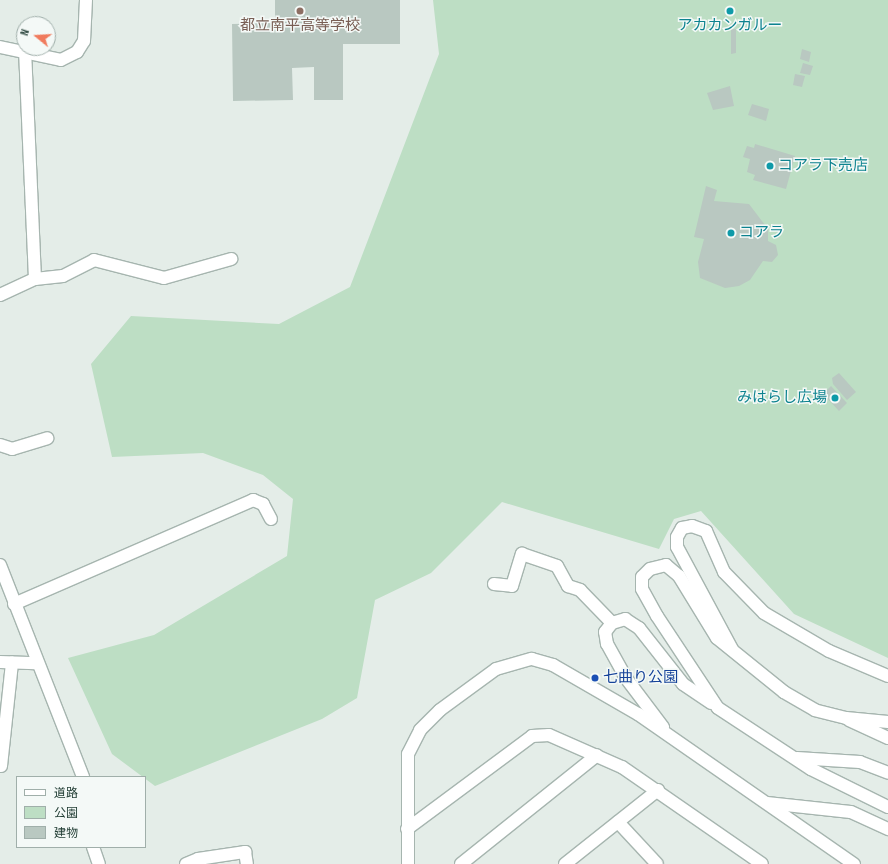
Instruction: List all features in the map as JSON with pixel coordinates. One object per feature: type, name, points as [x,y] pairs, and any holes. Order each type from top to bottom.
[{"type":"street","points":[[43,56],[61,60],[77,52],[84,42],[86,0]]},
{"type":"street","points":[[0,48],[16,51]]},
{"type":"street","points":[[25,56],[35,279]]},
{"type":"street","points":[[0,295],[35,279],[63,276],[94,260],[164,278],[232,260]]},
{"type":"street","points":[[0,445],[12,449],[47,438]]},
{"type":"street","points":[[14,604],[253,500],[263,504],[272,519]]},
{"type":"street","points":[[734,654],[677,547],[677,537],[682,528],[706,531],[724,572],[764,613],[829,651],[888,676]]},
{"type":"street","points":[[494,584],[512,586],[522,554],[556,566],[568,586],[580,590],[612,623]]},
{"type":"street","points":[[0,565],[36,663],[83,776]]},
{"type":"street","points":[[718,708],[657,616],[642,589],[642,577],[650,569],[666,565],[679,576],[717,638],[734,654],[784,692],[815,710],[846,718],[888,722]]},
{"type":"street","points":[[670,736],[626,678],[607,644],[605,632],[612,623],[625,619],[639,628],[683,684],[718,708],[851,791],[888,807]]},
{"type":"street","points":[[408,864],[408,754],[420,730],[446,705],[496,669],[514,662],[532,659],[553,665],[670,736],[854,864]]},
{"type":"street","points":[[1,766],[6,662],[36,663]]},
{"type":"street","points":[[846,718],[888,738]]},
{"type":"street","points":[[407,829],[532,736],[549,735],[597,755],[658,790],[762,864]]},
{"type":"street","points":[[461,864],[597,755]]},
{"type":"street","points":[[796,758],[860,762],[888,773]]},
{"type":"street","points":[[565,864],[658,790]]},
{"type":"street","points":[[766,803],[850,812],[888,829]]},
{"type":"street","points":[[618,822],[657,864]]},
{"type":"street","points":[[93,848],[98,864]]},
{"type":"street","points":[[186,864],[198,858],[245,852],[247,864]]},
{"type":"green space","points":[[433,0],[888,0],[888,658],[794,614],[701,511],[674,519],[659,549],[502,502],[431,573],[375,600],[357,698],[322,719],[155,786],[146,779],[146,776],[142,776],[112,754],[68,658],[154,635],[287,556],[293,499],[263,475],[203,453],[112,457],[91,364],[131,316],[279,324],[350,287],[439,54]]},
{"type":"building","points":[[275,0],[400,0],[400,44],[343,44],[343,100],[314,100],[314,67],[292,68],[293,100],[233,101],[232,24],[275,23]]},
{"type":"building","points":[[731,29],[736,29],[736,53],[731,54]]},
{"type":"building","points":[[802,49],[811,52],[809,62],[800,59]]},
{"type":"building","points":[[803,63],[813,66],[810,75],[800,73]]},
{"type":"building","points":[[795,74],[805,76],[802,87],[793,85]]},
{"type":"building","points":[[730,86],[734,106],[713,110],[707,93]]},
{"type":"building","points":[[752,104],[769,109],[766,121],[748,115]]},
{"type":"building","name":"コアラ下売店","points":[[755,144],[795,156],[786,189],[753,180],[755,175],[747,172],[750,159],[743,157],[747,146],[754,148]]},
{"type":"building","name":"コアラ","points":[[706,186],[717,190],[714,201],[749,204],[768,229],[768,241],[776,245],[778,255],[772,262],[763,261],[750,280],[739,286],[725,288],[700,278],[698,262],[704,239],[694,237]]},
{"type":"building","points":[[839,373],[856,392],[847,400],[833,384],[832,378]]},
{"type":"building","name":"みはらし広場","points":[[831,386],[847,403],[839,411],[823,394]]},
{"type":"place","name":"都立南平高等学校","points":[[300,11]]},
{"type":"place","name":"アカカンガルー","points":[[730,11]]},
{"type":"place","name":"コアラ下売店","points":[[770,166]]},
{"type":"place","name":"コアラ","points":[[731,233]]},
{"type":"place","name":"みはらし広場","points":[[835,398]]},
{"type":"place","name":"七曲り公園","points":[[595,678]]}]
